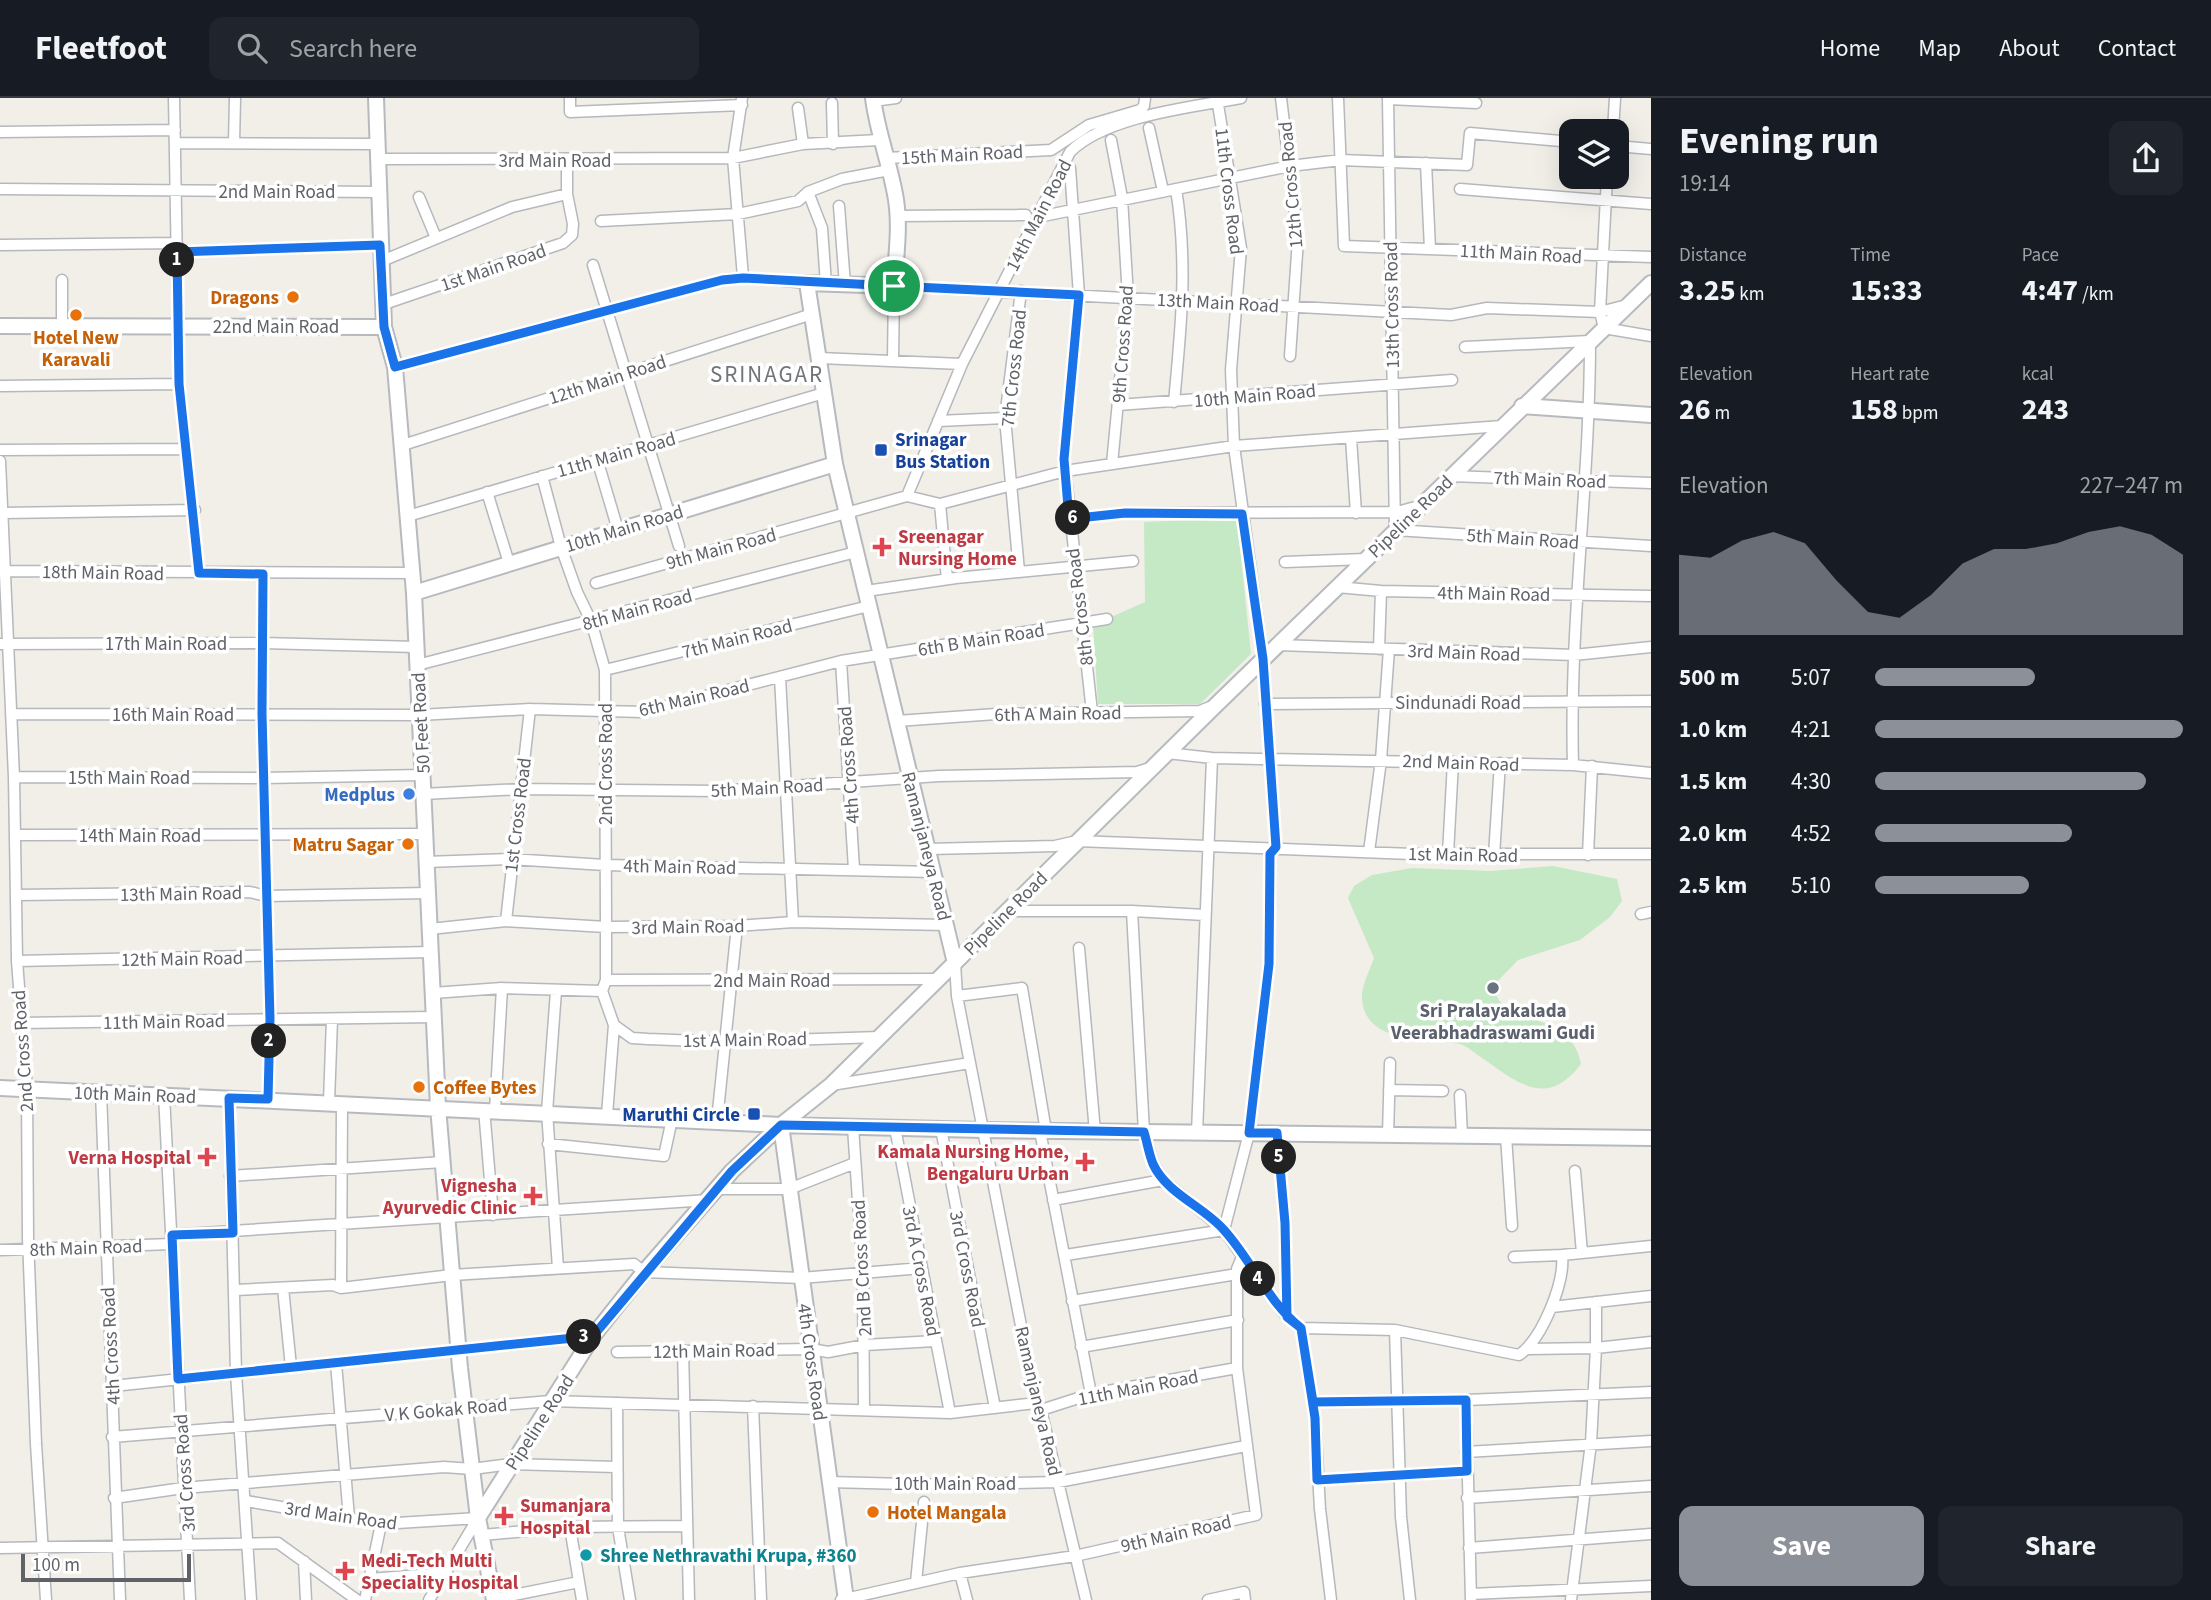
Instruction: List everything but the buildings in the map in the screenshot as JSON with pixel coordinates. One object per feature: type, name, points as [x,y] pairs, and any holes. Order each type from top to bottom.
[{"type":"street","points":[[174,98],[179,384],[184,449],[195,510],[199,573]]},
{"type":"street","points":[[234,143],[235,98]]},
{"type":"street","name":"50 Feet Road","points":[[376,98],[384,327],[395,367],[414,593],[438,1107],[458,1350],[478,1518],[494,1600]]},
{"type":"street","points":[[570,98],[570,112],[742,101],[733,158],[743,278]]},
{"type":"street","points":[[892,361],[898,216],[888,164],[879,140],[873,100],[896,98]]},
{"type":"street","name":"15th Main Road","points":[[888,164],[1051,150],[1089,125],[1140,110],[1144,106],[1145,98]]},
{"type":"street","name":"14th Main Road","points":[[907,496],[962,365],[1063,163],[1080,142],[1145,118],[1218,100],[1241,98]]},
{"type":"street","name":"12th Cross Road","points":[[1282,98],[1298,239],[1290,356]]},
{"type":"street","points":[[1338,98],[1341,160]]},
{"type":"street","points":[[1614,119],[1615,98]]},
{"type":"street","points":[[1388,99],[1476,103]]},
{"type":"street","name":"13th Cross Road","points":[[1388,99],[1390,311],[1397,512],[1395,530]]},
{"type":"street","name":"11th Cross Road","points":[[1218,100],[1241,248],[1230,370],[1234,446],[1263,659],[1276,847],[1270,854],[1269,964],[1249,1133],[1224,1230]]},
{"type":"street","points":[[832,103],[833,144]]},
{"type":"street","points":[[798,108],[803,144]]},
{"type":"street","points":[[1149,128],[1163,191]]},
{"type":"street","points":[[0,132],[175,130]]},
{"type":"street","points":[[1043,216],[1075,212],[1122,198],[1290,166],[1341,160],[1466,165],[1470,133],[1559,141]]},
{"type":"street","name":"3rd Main Road","points":[[175,143],[234,143],[567,161],[733,158],[803,144],[879,140]]},
{"type":"street","name":"9th Cross Road","points":[[1111,140],[1122,198],[1128,297],[1112,464]]},
{"type":"street","points":[[1629,147],[1651,149]]},
{"type":"street","name":"11th Main Road","points":[[1341,160],[1344,246],[1651,257]]},
{"type":"street","points":[[382,261],[512,207],[567,194],[567,161]]},
{"type":"street","points":[[1426,163],[1430,249]]},
{"type":"street","points":[[601,221],[738,214],[798,201],[808,192],[888,164]]},
{"type":"street","name":"8th Cross Road","points":[[1070,168],[1079,295],[1065,471],[1091,712]]},
{"type":"street","name":"2nd Main Road","points":[[0,189],[379,192]]},
{"type":"street","points":[[1174,402],[1183,300],[1184,237],[1176,189]]},
{"type":"street","points":[[1461,189],[1651,204]]},
{"type":"street","points":[[1606,189],[1600,312],[1604,328],[1651,336]]},
{"type":"street","points":[[808,192],[822,228],[826,284]]},
{"type":"street","name":"1st Main Road","points":[[384,304],[563,243],[572,235],[567,194]]},
{"type":"street","points":[[419,197],[436,238]]},
{"type":"street","points":[[839,206],[845,285]]},
{"type":"street","name":"14th Main Road","points":[[898,216],[1026,215]]},
{"type":"street","points":[[0,244],[177,247],[380,245]]},
{"type":"street","points":[[593,265],[609,309],[624,373],[678,546]]},
{"type":"street","name":"13th Main Road","points":[[395,367],[702,284],[743,278],[1463,314],[1487,308],[1600,312],[1628,305]]},
{"type":"street","points":[[62,280],[62,326]]},
{"type":"street","points":[[807,283],[824,393]]},
{"type":"street","name":"Pipeline Road","points":[[429,1600],[511,1464],[593,1336],[644,1272],[714,1194],[781,1125],[831,1085],[1216,704],[1651,283]]},
{"type":"street","name":"7th Cross Road","points":[[1019,571],[1006,418],[1021,291]]},
{"type":"street","name":"12th Main Road","points":[[403,445],[812,314]]},
{"type":"street","name":"22nd Main Road","points":[[0,326],[384,327]]},
{"type":"street","points":[[1465,348],[1590,341],[1586,480],[1575,594],[1571,702],[1573,765]]},
{"type":"street","points":[[819,358],[962,365]]},
{"type":"street","name":"10th Main Road","points":[[1118,405],[1392,382],[1452,380]]},
{"type":"street","points":[[0,386],[179,384]]},
{"type":"street","name":"11th Main Road","points":[[408,516],[824,393]]},
{"type":"street","name":"Ramanjaneya Road","points":[[824,393],[835,464],[955,963],[957,996],[1038,1406],[1086,1600]]},
{"type":"street","points":[[1522,406],[1651,415]]},
{"type":"street","points":[[938,421],[1006,418]]},
{"type":"street","points":[[907,496],[940,504],[1065,471],[1234,446],[1502,426]]},
{"type":"street","points":[[1351,438],[1356,513]]},
{"type":"street","points":[[0,450],[184,449]]},
{"type":"street","points":[[597,459],[618,530]]},
{"type":"street","name":"2nd Cross Road","points":[[0,461],[7,721],[14,777],[16,835],[17,961],[27,1089],[36,1444],[46,1600]]},
{"type":"street","name":"10th Main Road","points":[[414,593],[835,464]]},
{"type":"street","points":[[542,475],[576,592],[591,621]]},
{"type":"street","name":"7th Main Road","points":[[1450,476],[1651,483]]},
{"type":"street","points":[[487,492],[509,563]]},
{"type":"street","name":"9th Main Road","points":[[596,583],[907,496]]},
{"type":"street","points":[[940,504],[947,579]]},
{"type":"street","points":[[1069,519],[1125,513],[1397,512],[1420,506]]},
{"type":"street","points":[[3,513],[195,510]]},
{"type":"street","name":"5th Main Road","points":[[1395,530],[1651,546]]},
{"type":"street","name":"8th Main Road","points":[[417,665],[856,552]]},
{"type":"street","points":[[1285,562],[1365,559]]},
{"type":"street","points":[[866,591],[947,579],[1133,561]]},
{"type":"street","name":"18th Main Road","points":[[5,571],[412,573]]},
{"type":"street","points":[[263,574],[262,714],[270,1019],[268,1099]]},
{"type":"street","name":"4th Main Road","points":[[1337,587],[1381,591],[1651,596]]},
{"type":"street","points":[[1369,852],[1381,760],[1385,703],[1381,591]]},
{"type":"street","name":"7th Main Road","points":[[605,670],[869,606]]},
{"type":"street","name":"6th B Main Road","points":[[881,654],[1107,619]]},
{"type":"street","name":"2nd Cross Road","points":[[591,621],[605,670],[606,980],[602,991]]},
{"type":"street","name":"17th Main Road","points":[[4,644],[263,643],[416,648]]},
{"type":"street","name":"3rd Main Road","points":[[1278,645],[1574,655],[1651,647]]},
{"type":"street","name":"6th Main Road","points":[[419,715],[530,709],[643,712],[841,661],[881,654]]},
{"type":"street","name":"4th Cross Road","points":[[841,661],[854,869]]},
{"type":"street","points":[[780,677],[793,922]]},
{"type":"street","name":"Sindunadi Road","points":[[1265,704],[1651,701]]},
{"type":"street","name":"6th A Main Road","points":[[897,721],[996,714],[1200,711],[1216,704]]},
{"type":"street","name":"1st Cross Road","points":[[506,921],[510,859],[530,709]]},
{"type":"street","name":"16th Main Road","points":[[7,721],[262,714],[419,715]]},
{"type":"street","points":[[1167,753],[1212,758],[1270,758]]},
{"type":"street","points":[[1197,1133],[1206,848],[1212,758]]},
{"type":"street","name":"2nd Main Road","points":[[1270,758],[1573,765],[1651,774]]},
{"type":"street","points":[[1448,854],[1453,762]]},
{"type":"street","points":[[1494,855],[1500,763]]},
{"type":"street","points":[[1588,855],[1592,766]]},
{"type":"street","name":"5th Main Road","points":[[423,794],[521,789],[605,791],[786,787],[911,779],[1137,772],[1152,768]]},
{"type":"street","name":"15th Main Road","points":[[14,777],[264,778],[422,775]]},
{"type":"street","name":"14th Main Road","points":[[16,835],[425,834]]},
{"type":"street","points":[[928,849],[1055,846],[1077,842],[1206,848],[1276,847]]},
{"type":"street","name":"1st Main Road","points":[[1276,847],[1494,855],[1651,853]]},
{"type":"street","name":"4th Main Road","points":[[426,862],[510,859],[605,865],[934,872]]},
{"type":"street","name":"13th Main Road","points":[[17,895],[250,892],[266,896],[428,893]]},
{"type":"street","points":[[1007,911],[1132,911],[1205,915]]},
{"type":"street","points":[[1132,911],[1144,1132],[1153,1163],[1163,1180],[1224,1230],[1287,1317],[1301,1328],[1395,1330],[1520,1355],[1528,1349],[1552,1307],[1563,1263],[1562,1255]]},
{"type":"street","name":"3rd Main Road","points":[[430,929],[506,921],[606,927],[737,926],[793,922],[946,925]]},
{"type":"street","points":[[717,1121],[734,980],[737,926]]},
{"type":"street","points":[[1079,948],[1095,1132]]},
{"type":"street","name":"12th Main Road","points":[[17,961],[431,952]]},
{"type":"street","name":"2nd Main Road","points":[[606,980],[938,979]]},
{"type":"street","points":[[493,1215],[490,1109],[502,988]]},
{"type":"street","points":[[433,993],[502,988],[602,991],[614,1025],[607,1115]]},
{"type":"street","points":[[957,996],[1022,988],[1053,1200],[1066,1255],[1072,1301],[1091,1394]]},
{"type":"street","points":[[556,990],[547,1112],[558,1268]]},
{"type":"street","name":"11th Main Road","points":[[20,1023],[434,1017]]},
{"type":"street","points":[[332,1018],[341,1169],[341,1288]]},
{"type":"street","name":"1st A Main Road","points":[[614,1025],[632,1038],[725,1042],[880,1037]]},
{"type":"street","points":[[831,1085],[970,1063]]},
{"type":"street","points":[[1388,1135],[1390,1063]]},
{"type":"street","name":"10th Main Road","points":[[0,1088],[490,1109],[781,1125]]},
{"type":"street","points":[[1389,1090],[1443,1091]]},
{"type":"street","name":"4th Cross Road","points":[[101,1092],[104,1245],[113,1386],[112,1437],[120,1600]]},
{"type":"street","points":[[1460,1094],[1462,1136]]},
{"type":"street","name":"3rd Cross Road","points":[[164,1095],[190,1600]]},
{"type":"street","points":[[229,1098],[236,1290],[236,1373],[251,1600]]},
{"type":"street","points":[[548,1144],[664,1156],[672,1119]]},
{"type":"street","points":[[781,1125],[1095,1132],[1651,1138]]},
{"type":"street","name":"4th Cross Road","points":[[781,1125],[846,1600]]},
{"type":"street","name":"2nd B Cross Road","points":[[853,1127],[863,1274],[864,1409]]},
{"type":"street","name":"3rd A Cross Road","points":[[895,1128],[950,1413]]},
{"type":"street","name":"3rd Cross Road","points":[[941,1129],[995,1408]]},
{"type":"street","points":[[1277,1133],[1285,1223],[1287,1317]]},
{"type":"street","points":[[1506,1136],[1512,1226]]},
{"type":"street","points":[[230,1176],[443,1162]]},
{"type":"street","points":[[789,1189],[855,1163]]},
{"type":"street","points":[[1575,1171],[1582,1253]]},
{"type":"street","points":[[1053,1200],[1163,1180]]},
{"type":"street","name":"8th Main Road","points":[[0,1250],[104,1245],[233,1233],[553,1211],[789,1189]]},
{"type":"street","points":[[1066,1255],[1224,1230]]},
{"type":"street","points":[[1514,1257],[1651,1247]]},
{"type":"street","name":"9th Main Road","points":[[840,1600],[960,1573],[1076,1556],[1256,1515],[1237,1368],[1237,1274],[1242,1257]]},
{"type":"street","points":[[236,1290],[333,1285],[341,1288],[452,1275],[634,1264],[644,1272],[801,1278],[922,1268]]},
{"type":"street","points":[[1072,1301],[1237,1274]]},
{"type":"street","points":[[283,1288],[291,1367]]},
{"type":"street","points":[[1552,1307],[1651,1296]]},
{"type":"street","points":[[1571,1600],[1591,1443],[1596,1302]]},
{"type":"street","points":[[1081,1347],[1238,1320]]},
{"type":"street","points":[[1301,1328],[1313,1402],[1317,1480],[1331,1600]]},
{"type":"street","points":[[1395,1330],[1401,1517],[1410,1600]]},
{"type":"street","points":[[113,1386],[593,1336]]},
{"type":"street","name":"12th Main Road","points":[[617,1352],[811,1349],[828,1352],[865,1345],[935,1341]]},
{"type":"street","points":[[1528,1349],[1596,1348],[1651,1342]]},
{"type":"street","points":[[683,1350],[685,1526],[689,1600]]},
{"type":"street","points":[[337,1363],[349,1518]]},
{"type":"street","name":"11th Main Road","points":[[864,1409],[950,1413],[1038,1406],[1237,1368]]},
{"type":"street","points":[[1313,1402],[1466,1400],[1651,1392]]},
{"type":"street","points":[[1466,1400],[1471,1597],[1540,1595],[1572,1588],[1651,1586]]},
{"type":"street","name":"V K Gokak Road","points":[[112,1437],[551,1401],[864,1409]]},
{"type":"street","points":[[617,1403],[615,1467],[618,1527],[630,1600]]},
{"type":"street","points":[[753,1406],[761,1600]]},
{"type":"street","points":[[1466,1452],[1651,1441]]},
{"type":"street","name":"10th Main Road","points":[[829,1482],[944,1485],[1058,1482],[1246,1446]]},
{"type":"street","points":[[114,1498],[183,1488],[444,1467],[472,1469],[511,1464],[615,1467]]},
{"type":"street","points":[[1317,1480],[1467,1471]]},
{"type":"street","points":[[1467,1498],[1651,1486]]},
{"type":"street","name":"3rd Main Road","points":[[246,1502],[381,1524],[478,1518]]},
{"type":"street","points":[[916,1582],[924,1502]]},
{"type":"street","points":[[365,1600],[381,1524]]},
{"type":"street","points":[[481,1535],[570,1527],[685,1526]]},
{"type":"street","points":[[570,1527],[582,1600]]},
{"type":"street","points":[[1469,1548],[1651,1534]]},
{"type":"street","points":[[0,1548],[278,1543],[358,1600]]},
{"type":"street","points":[[304,1561],[306,1600]]},
{"type":"street","points":[[369,1579],[447,1573]]},
{"type":"street","points":[[960,1573],[967,1600]]},
{"type":"street","points":[[494,1600],[528,1596],[579,1582]]},
{"type":"street","points":[[1208,1600],[1245,1596]]},
{"type":"green space","points":[[1237,518],[1251,654],[1200,704],[1098,704],[1093,625],[1145,602],[1144,522]]},
{"type":"green space","points":[[1553,866],[1617,879],[1622,901],[1610,917],[1580,940],[1518,960],[1494,985],[1498,998],[1507,1007],[1550,1025],[1574,1046],[1581,1064],[1568,1078],[1556,1086],[1532,1087],[1508,1076],[1463,1045],[1400,1037],[1374,1025],[1366,1014],[1362,994],[1374,958],[1348,898],[1354,886],[1372,875],[1412,868],[1491,871]]},
{"type":"place","name":"Dragons","points":[[293,297]]},
{"type":"place","name":"Hotel New Karavali","points":[[76,315]]},
{"type":"place","name":"Srinagar Bus Station","points":[[881,450]]},
{"type":"place","name":"Sreenagar Nursing Home","points":[[882,547]]},
{"type":"place","name":"Medplus","points":[[409,794]]},
{"type":"place","name":"Matru Sagar","points":[[408,844]]},
{"type":"place","name":"Sri Pralayakalada Veerabhadraswami Gudi","points":[[1493,988]]},
{"type":"place","name":"Coffee Bytes","points":[[419,1087]]},
{"type":"place","name":"Maruthi Circle","points":[[754,1114]]},
{"type":"place","name":"Verna Hospital","points":[[207,1157]]},
{"type":"place","name":"Kamala Nursing Home, Bengaluru Urban","points":[[1085,1162]]},
{"type":"place","name":"Vignesha Ayurvedic Clinic","points":[[533,1196]]},
{"type":"place","name":"Hotel Mangala","points":[[873,1512]]},
{"type":"place","name":"Sumanjara Hospital","points":[[504,1516]]},
{"type":"place","name":"Shree Nethravathi Krupa, #360","points":[[586,1555]]},
{"type":"place","name":"Medi-Tech Multi Speciality Hospital","points":[[345,1571]]},
{"type":"district","name":"SRINAGAR","points":[[767,374]]},
{"type":"route","points":[[894,286],[743,278],[722,280],[395,367],[384,327],[380,245],[177,252],[179,384],[184,449],[195,510],[199,573],[263,574],[262,714],[270,1019],[268,1099],[229,1098],[233,1233],[172,1235],[178,1379],[593,1336],[644,1272],[710,1200],[732,1171],[781,1125],[1144,1132],[1153,1163],[1163,1180],[1224,1230],[1287,1317],[1301,1328],[1313,1402],[1466,1400],[1467,1471],[1317,1480],[1315,1418],[1301,1328],[1287,1317],[1285,1223],[1277,1133],[1249,1133],[1269,964],[1270,854],[1276,847],[1263,659],[1242,514],[1125,513],[1069,519],[1064,459],[1076,300],[1079,295],[894,286]]}]
